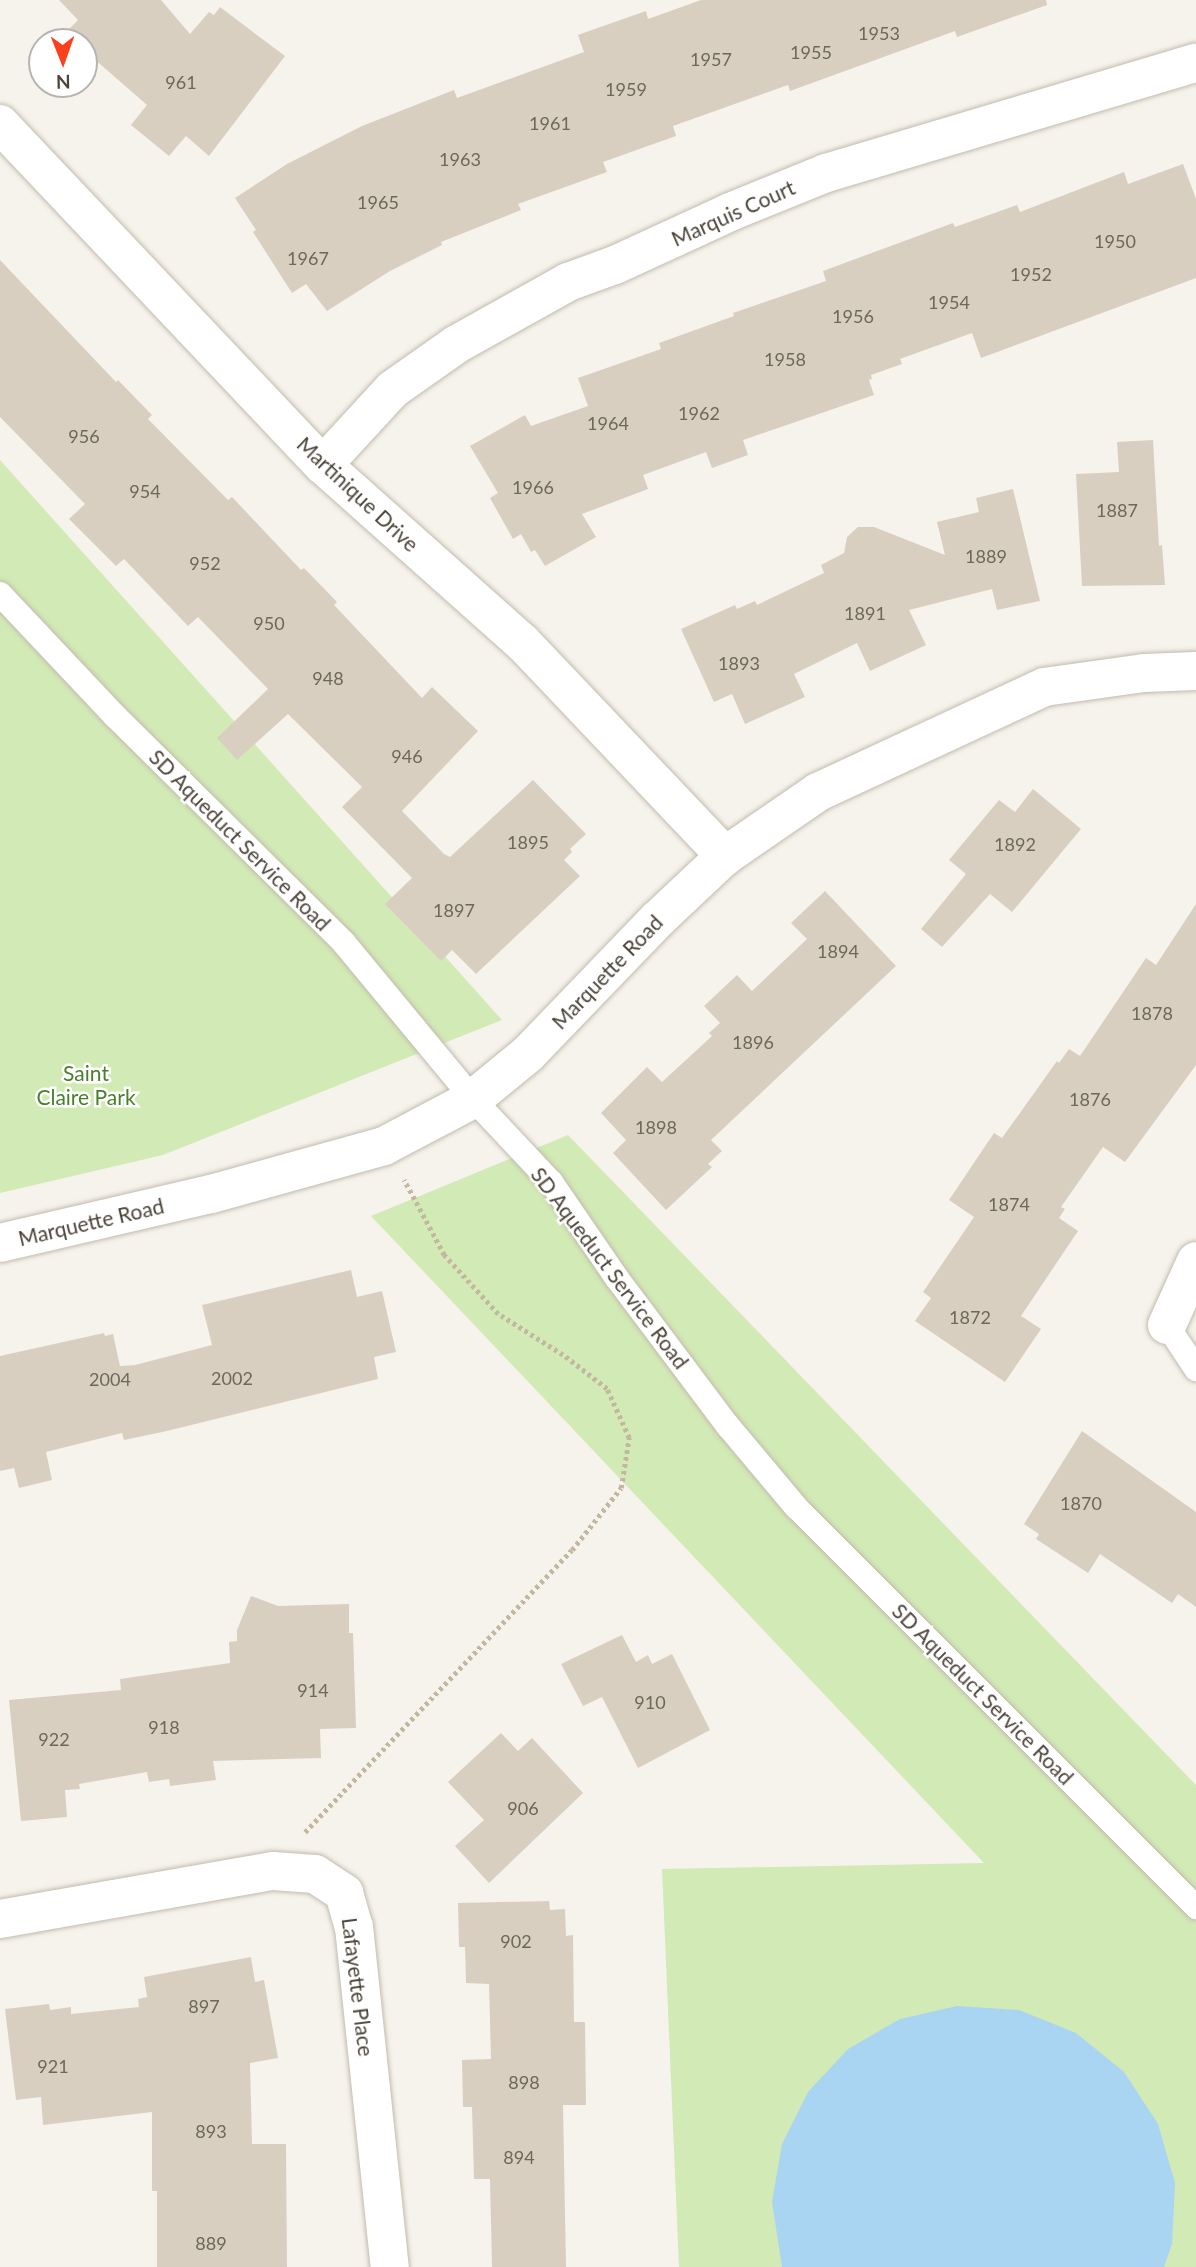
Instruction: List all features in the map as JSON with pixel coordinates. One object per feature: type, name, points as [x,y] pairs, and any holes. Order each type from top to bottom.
[{"type":"street","name":"Marquis Court","points":[[323,465],[393,388],[457,344],[568,282],[615,265],[730,212],[826,173],[1196,63]]},
{"type":"street","name":"Martinique Drive","points":[[0,124],[323,465],[523,643],[725,856]]},
{"type":"street","name":"Marquette Road","points":[[0,1243],[211,1194],[384,1146],[473,1099],[528,1054],[657,920],[725,856],[818,792],[1044,687],[1144,673],[1196,671]]},
{"type":"street","points":[[1167,1325],[1196,1261]]},
{"type":"street","name":"Lafayette Place","points":[[0,1919],[273,1871],[315,1874],[344,1893],[354,1927],[390,2267]]},
{"type":"lane","name":"SD Aqueduct Service Road","points":[[0,594],[114,716],[344,943],[473,1099],[551,1182],[616,1277],[720,1416],[796,1507],[1196,1907]]},
{"type":"lane","points":[[1167,1325],[1196,1368]]},
{"type":"path","points":[[273,1871],[322,1812],[572,1550],[621,1488],[629,1438],[607,1390],[563,1355],[498,1314],[444,1255],[384,1146]]},
{"type":"green space","name":"Saint Claire Park","points":[[0,460],[502,1020],[163,1155],[0,1193]]},
{"type":"green space","points":[[568,1135],[1196,1785],[1196,2267],[679,2267],[662,1869],[984,1863],[371,1216]]},
{"type":"water","points":[[957,2006],[1019,2010],[1076,2033],[1124,2072],[1158,2124],[1175,2183],[1172,2244],[1164,2267],[782,2267],[772,2202],[782,2144],[808,2092],[848,2049],[900,2019]]},
{"type":"building","points":[[59,0],[161,0],[190,34],[209,12],[214,15],[220,7],[285,56],[209,156],[186,136],[169,156],[131,125],[147,105],[98,62],[98,28],[70,28],[78,20]]},
{"type":"building","points":[[701,0],[1046,0],[1047,5],[957,37],[955,31],[790,91],[788,85],[673,126],[676,136],[603,162],[607,172],[518,204],[521,210],[441,242],[442,245],[390,271],[327,311],[306,284],[292,293],[235,198],[287,164],[362,126],[454,90],[457,98],[584,52],[578,35],[646,11],[648,19]]},
{"type":"building","points":[[1183,164],[1196,199],[1196,278],[981,358],[972,333],[900,359],[902,364],[871,375],[872,379],[869,380],[874,395],[743,440],[748,455],[712,468],[706,452],[643,475],[648,489],[582,514],[596,537],[545,566],[535,550],[531,552],[521,534],[513,539],[490,498],[498,493],[470,446],[525,415],[531,426],[588,406],[578,378],[661,349],[659,343],[734,316],[733,313],[826,281],[823,271],[953,223],[955,227],[1017,205],[1020,212],[1124,172],[1128,184]]},
{"type":"building","points":[[0,260],[116,382],[118,380],[152,415],[148,419],[228,500],[232,497],[301,570],[304,568],[337,602],[334,605],[422,698],[432,687],[478,731],[402,811],[444,854],[450,857],[533,780],[586,834],[570,849],[572,852],[564,860],[580,876],[476,974],[452,950],[441,961],[385,904],[412,878],[342,807],[362,787],[288,714],[237,760],[217,738],[268,689],[198,617],[188,626],[124,559],[116,566],[69,519],[85,504],[0,417]]},
{"type":"building","points":[[1153,440],[1159,546],[1162,545],[1165,585],[1082,586],[1076,474],[1119,472],[1117,442]]},
{"type":"building","points":[[1013,489],[1040,601],[997,610],[992,589],[909,610],[926,645],[870,671],[857,643],[794,674],[805,697],[745,724],[732,694],[714,702],[681,629],[735,605],[737,609],[755,601],[757,605],[824,573],[821,565],[844,553],[847,537],[858,527],[874,527],[945,555],[937,522],[979,512],[976,498]]},
{"type":"building","points":[[1033,789],[1081,829],[1012,912],[990,894],[942,947],[921,929],[966,874],[949,860],[999,800],[1015,812]]},
{"type":"building","points":[[825,891],[896,966],[711,1140],[722,1151],[708,1164],[712,1167],[666,1210],[613,1153],[626,1140],[601,1113],[647,1067],[662,1082],[712,1036],[709,1033],[720,1023],[704,1006],[737,975],[752,991],[807,939],[791,923]]},
{"type":"building","points":[[1196,904],[1196,1065],[1125,1162],[1103,1147],[1061,1207],[1065,1209],[1059,1218],[1078,1231],[1021,1316],[1041,1329],[1005,1382],[915,1321],[931,1298],[923,1292],[974,1217],[949,1200],[994,1133],[1002,1138],[1057,1061],[1059,1063],[1069,1049],[1080,1056],[1146,958],[1156,965]]},
{"type":"building","points":[[351,1270],[357,1297],[382,1291],[396,1352],[374,1357],[378,1379],[167,1431],[124,1440],[122,1433],[46,1452],[52,1480],[19,1488],[14,1468],[0,1471],[0,1356],[104,1333],[105,1336],[113,1334],[120,1366],[135,1365],[212,1345],[202,1305]]},
{"type":"building","points":[[1082,1431],[1196,1512],[1196,1607],[1178,1594],[1172,1603],[1100,1554],[1088,1573],[1036,1539],[1039,1534],[1024,1524]]},
{"type":"building","points":[[251,1596],[278,1606],[349,1604],[349,1633],[353,1633],[356,1728],[320,1729],[321,1758],[213,1761],[216,1780],[170,1786],[169,1779],[149,1782],[147,1772],[79,1784],[80,1789],[65,1790],[67,1817],[21,1821],[9,1700],[121,1690],[120,1679],[230,1663],[229,1642],[237,1641],[237,1630]]},
{"type":"building","points":[[622,1635],[636,1662],[648,1655],[652,1664],[672,1654],[710,1730],[638,1768],[602,1697],[583,1706],[561,1664]]},
{"type":"building","points":[[501,1733],[518,1751],[532,1738],[583,1793],[489,1883],[455,1846],[484,1820],[448,1782]]},
{"type":"building","points":[[549,1901],[550,1910],[565,1909],[566,1936],[573,1935],[574,2022],[585,2022],[586,2105],[563,2105],[566,2267],[492,2267],[490,2179],[474,2179],[472,2107],[463,2107],[462,2060],[491,2059],[489,1984],[466,1983],[465,1947],[459,1947],[458,1903]]},
{"type":"building","points":[[251,1957],[255,1982],[264,1980],[278,2058],[250,2063],[252,2144],[286,2144],[287,2267],[157,2267],[157,2191],[152,2191],[152,2112],[43,2125],[41,2097],[16,2100],[5,2009],[49,2004],[50,2010],[71,2007],[71,2014],[139,2007],[138,1999],[147,1997],[144,1977]]}]
